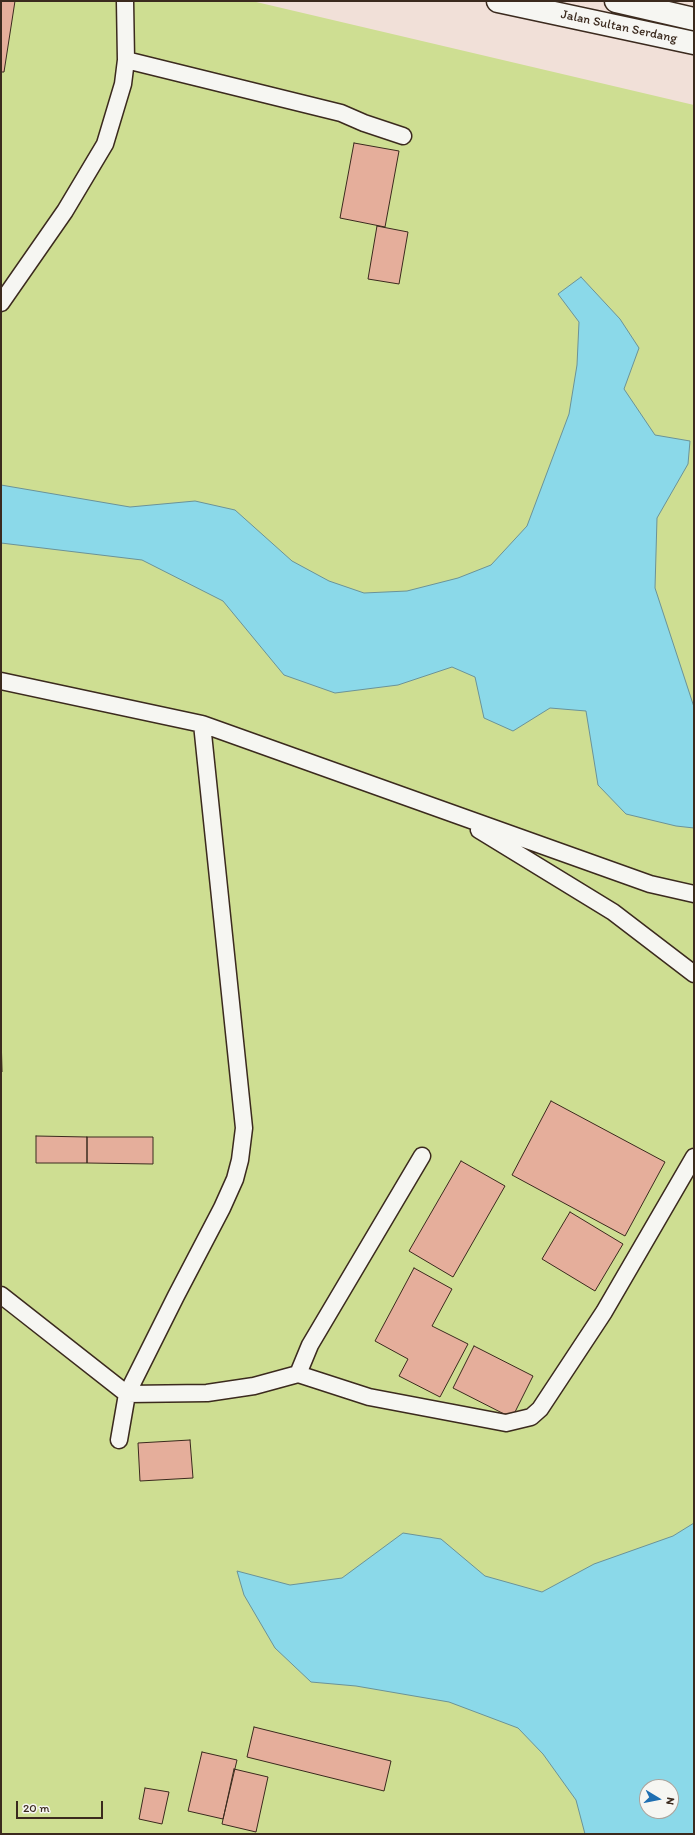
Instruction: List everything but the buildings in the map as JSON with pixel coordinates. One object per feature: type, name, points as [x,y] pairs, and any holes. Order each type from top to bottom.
[{"type":"highway","name":"Jalan Sultan Serdang","points":[[498,1],[694,43]]},
{"type":"highway","name":"Jalan Sultan Serdang","points":[[616,1],[694,19]]},
{"type":"lane","points":[[1,303],[65,211],[105,144],[123,84],[126,60],[123,1]]},
{"type":"lane","points":[[126,60],[341,113],[364,123],[403,136]]},
{"type":"lane","points":[[1,681],[202,724],[650,884],[694,894]]},
{"type":"lane","points":[[119,1440],[127,1394],[222,1208],[235,1179],[240,1160],[244,1128],[202,724]]},
{"type":"lane","points":[[450,813],[613,912],[694,974]]},
{"type":"lane","points":[[298,1374],[310,1345],[422,1156]]},
{"type":"lane","points":[[1,1295],[127,1394],[207,1393],[254,1386],[298,1374],[368,1397],[506,1423],[531,1416],[540,1409],[604,1312],[694,1157]]},
{"type":"green space","points":[[1,1],[252,1],[694,105],[694,1834],[1,1834]]},
{"type":"water","points":[[581,277],[620,319],[639,348],[624,389],[655,435],[690,441],[688,464],[657,518],[655,588],[694,707],[694,828],[676,826],[626,814],[598,785],[586,711],[550,708],[513,731],[484,718],[475,677],[452,667],[398,685],[335,693],[284,675],[223,601],[142,560],[1,543],[1,485],[130,507],[195,501],[235,510],[292,561],[329,581],[364,593],[407,591],[458,578],[491,565],[527,526],[569,414],[577,365],[579,322],[558,294]]},
{"type":"water","points":[[694,1523],[694,1834],[585,1834],[576,1800],[543,1754],[518,1728],[449,1702],[356,1686],[311,1682],[275,1648],[244,1595],[237,1571],[290,1585],[342,1578],[403,1533],[441,1539],[485,1576],[542,1592],[594,1564],[673,1536]]}]
